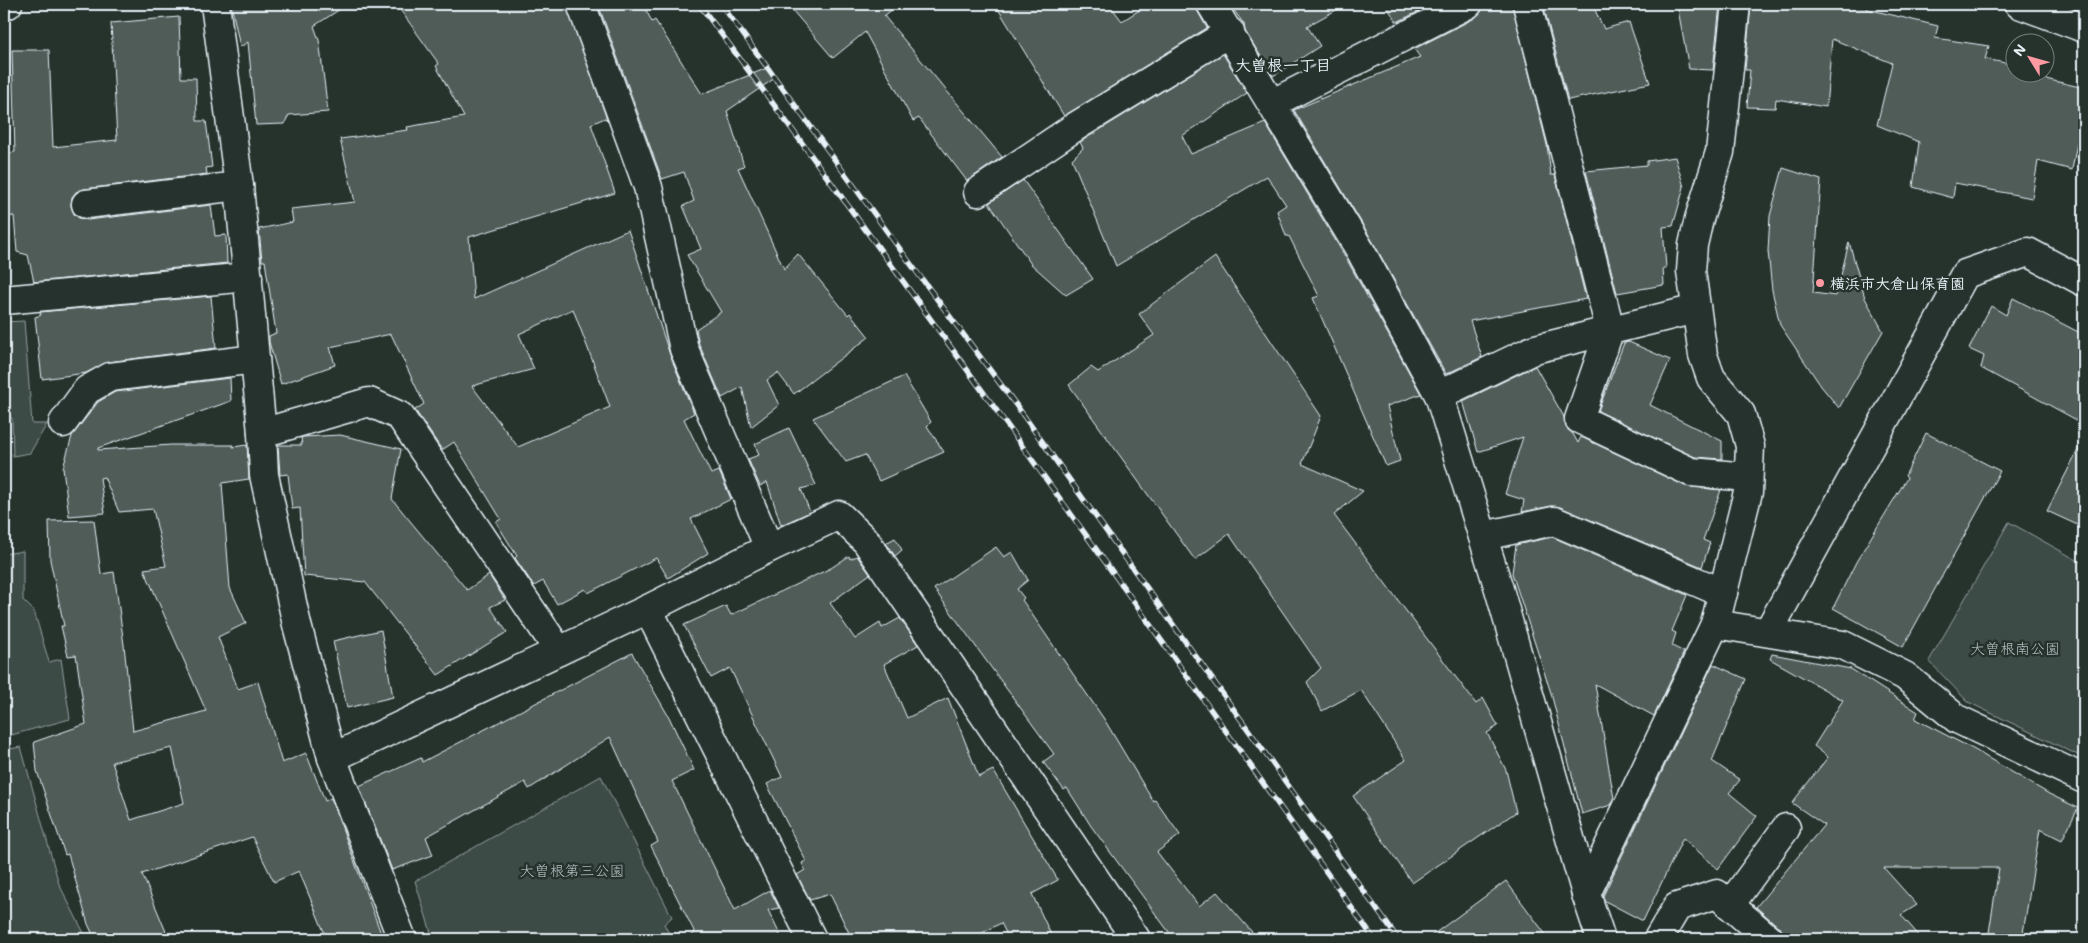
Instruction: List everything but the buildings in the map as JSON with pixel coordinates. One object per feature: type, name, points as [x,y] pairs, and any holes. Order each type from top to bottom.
[{"type":"street","points":[[215,4],[239,186],[266,484],[297,626],[332,758],[402,939]]},
{"type":"street","points":[[580,4],[648,187],[684,349],[769,548]]},
{"type":"street","points":[[1211,4],[1230,32],[1360,250],[1439,395],[1483,536],[1586,894],[1601,939]]},
{"type":"street","points":[[1272,103],[1465,4]]},
{"type":"street","points":[[1527,4],[1610,329],[1578,420],[1691,472],[1748,477]]},
{"type":"street","points":[[1586,894],[1715,624],[1748,492],[1750,446],[1741,414],[1711,378],[1703,355],[1691,271],[1693,245],[1720,152],[1736,4]]},
{"type":"street","points":[[2019,4],[2084,28]]},
{"type":"street","points":[[978,192],[1078,125],[1230,32]]},
{"type":"street","points":[[86,204],[239,186]]},
{"type":"street","points":[[1768,632],[1965,274],[2028,252],[2084,282]]},
{"type":"street","points":[[4,300],[248,277]]},
{"type":"street","points":[[1439,395],[1535,349],[1696,309]]},
{"type":"street","points":[[62,423],[87,390],[110,377],[255,359]]},
{"type":"street","points":[[262,433],[369,402],[400,416],[558,651]]},
{"type":"street","points":[[332,758],[648,609],[839,515],[866,541],[1134,939]]},
{"type":"street","points":[[1483,536],[1554,522],[1723,593]]},
{"type":"street","points":[[648,609],[812,939]]},
{"type":"street","points":[[1715,624],[1843,645],[1905,676],[1957,719],[2084,779]]},
{"type":"street","points":[[1730,906],[1786,828]]},
{"type":"street","points":[[1658,939],[1677,907],[1717,894],[1769,939]]},
{"type":"green space","points":[[24,321],[32,424],[47,424],[30,453],[13,456],[12,418],[4,414],[4,322]]},
{"type":"green space","name":"大曽根南公園","points":[[2009,522],[2084,564],[2084,758],[1968,702],[1929,661]]},
{"type":"green space","points":[[23,551],[23,600],[34,611],[49,662],[61,659],[70,719],[4,737],[4,554]]},
{"type":"green space","points":[[21,747],[59,884],[87,939],[4,939],[4,750]]},
{"type":"green space","name":"大曽根第三公園","points":[[601,776],[672,917],[664,924],[672,939],[433,939],[415,881]]},
{"type":"railway","points":[[699,4],[955,353],[1374,939]]},
{"type":"railway","points":[[721,4],[1016,405],[1398,939]]},
{"type":"place","name":"横浜市大倉山保育園","points":[[1820,283]]},
{"type":"district","name":"大曽根一丁目","points":[[1283,64]]}]
